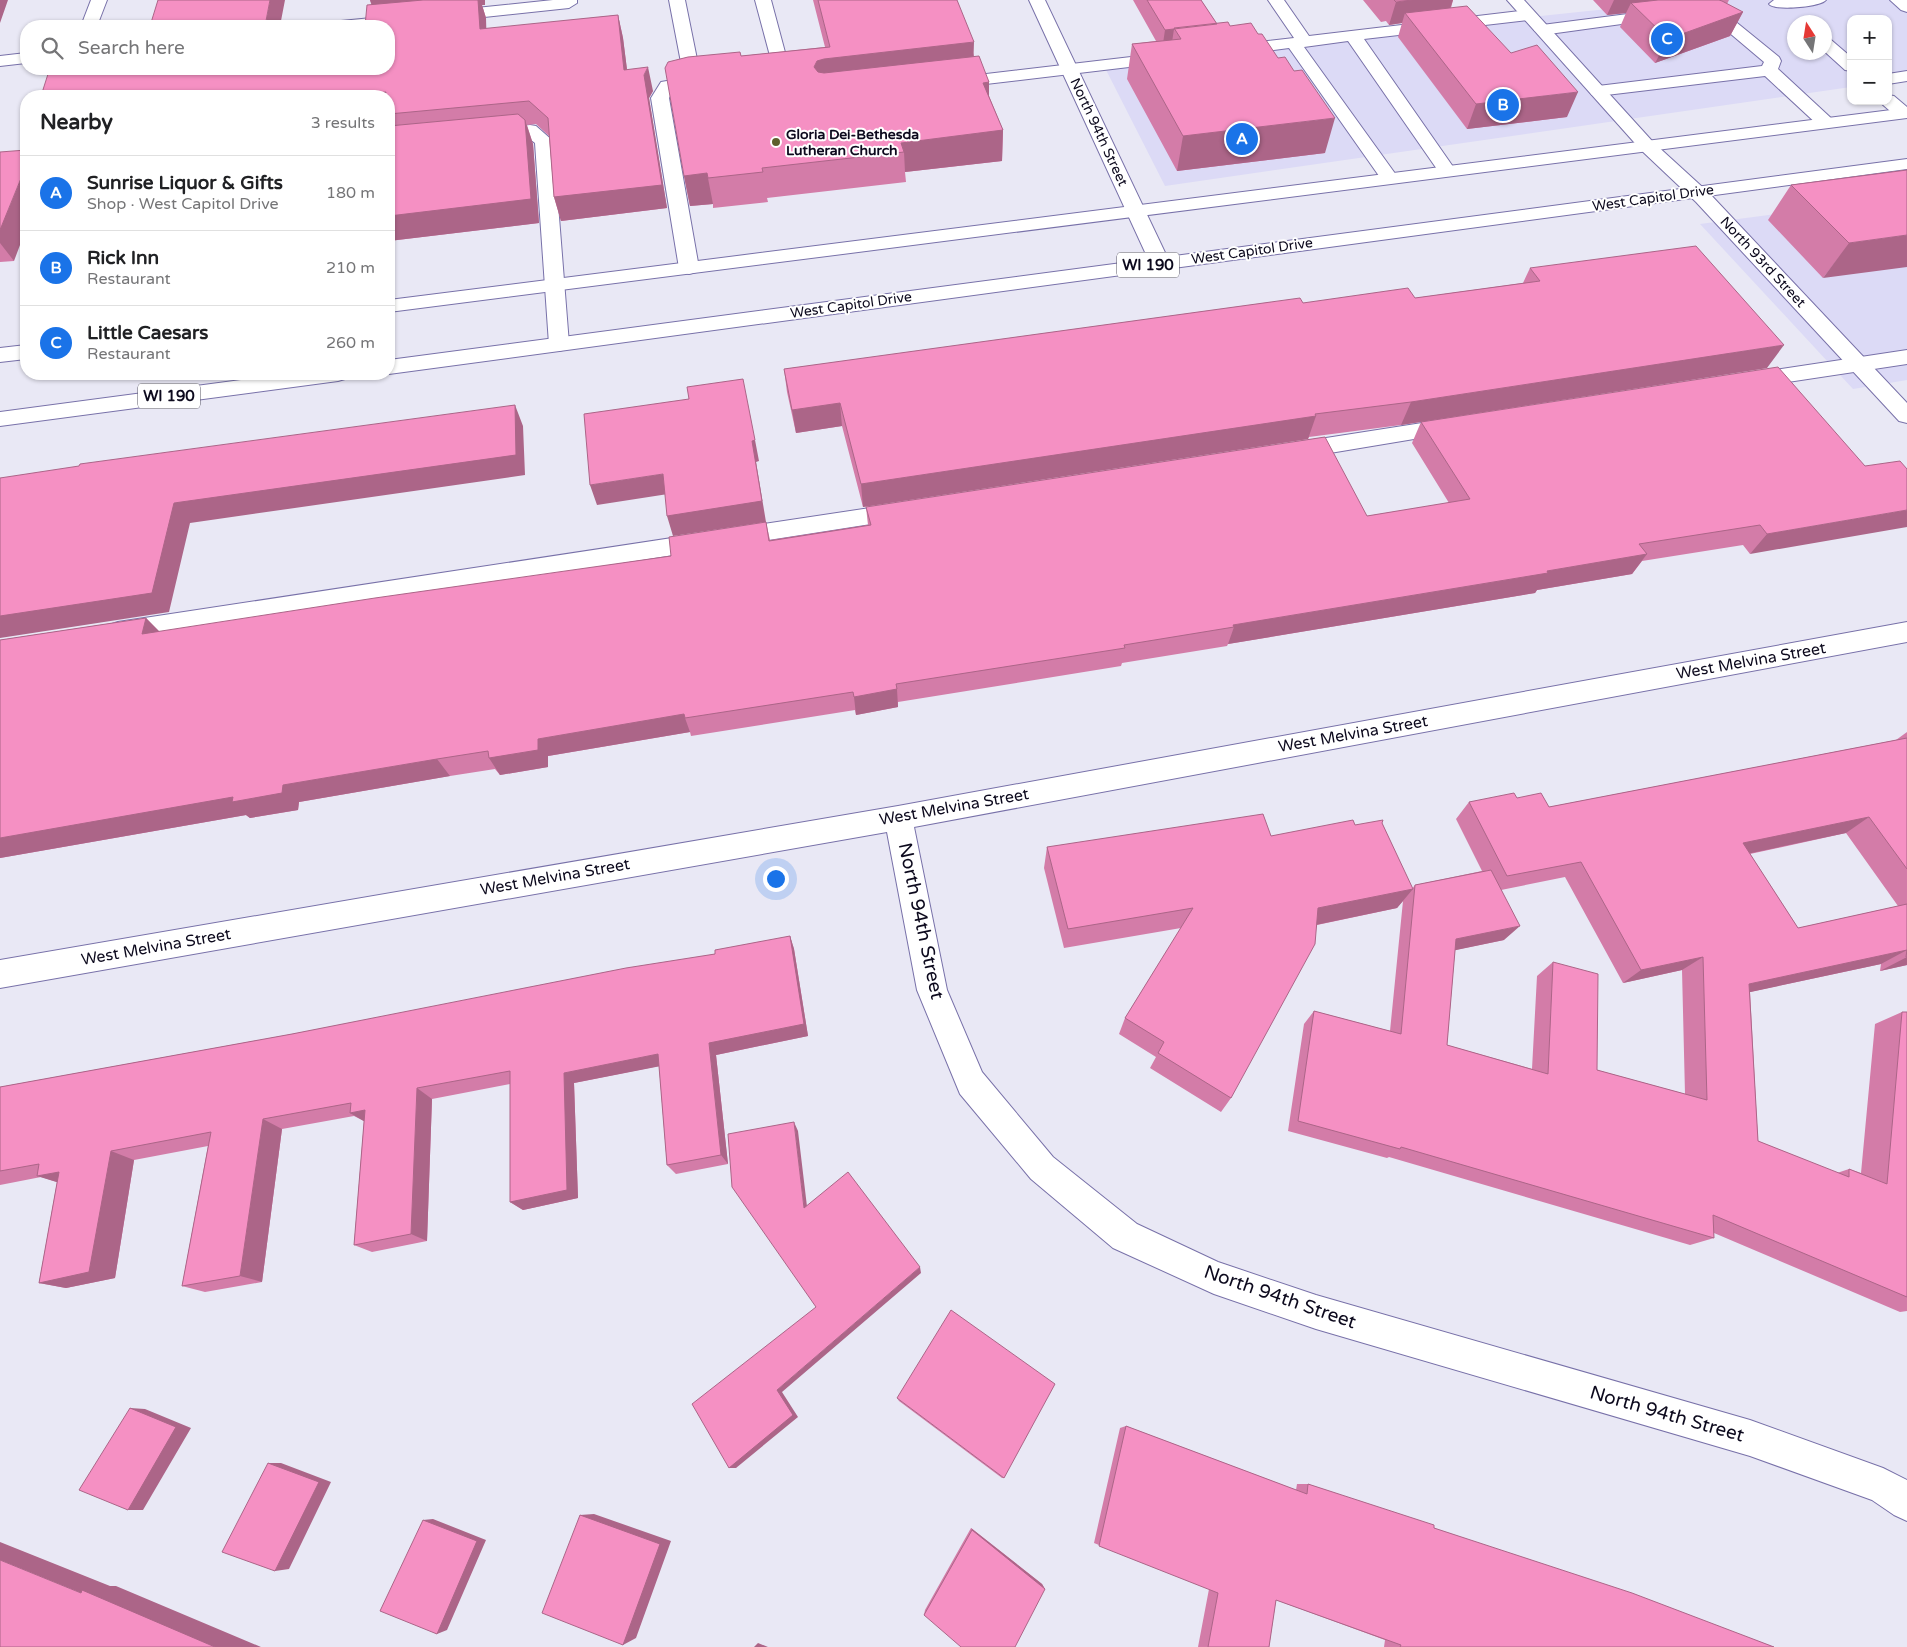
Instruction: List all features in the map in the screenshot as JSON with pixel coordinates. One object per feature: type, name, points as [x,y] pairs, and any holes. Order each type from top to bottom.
[{"type":"street","points":[[91,20],[99,0]]},
{"type":"street","points":[[677,0],[693,80]]},
{"type":"street","points":[[752,74],[782,71],[763,0]]},
{"type":"street","name":"North 94th Street","points":[[1037,0],[1160,264]]},
{"type":"street","points":[[1276,0],[1299,42],[1390,179]]},
{"type":"street","name":"North 93rd Street","points":[[1515,0],[1648,146],[1696,192],[1907,416]]},
{"type":"street","points":[[1777,4],[1818,0]]},
{"type":"street","points":[[1898,0],[1907,7]]},
{"type":"street","points":[[395,21],[569,2]]},
{"type":"street","points":[[1542,30],[1684,12],[1705,14],[1725,21],[1772,60],[1769,70]]},
{"type":"street","points":[[1216,52],[1529,15]]},
{"type":"street","points":[[1353,36],[1447,172]]},
{"type":"street","points":[[1832,49],[1847,62]]},
{"type":"street","points":[[932,85],[1177,57]]},
{"type":"street","points":[[0,61],[20,59]]},
{"type":"street","points":[[1598,91],[1769,70]]},
{"type":"street","points":[[1769,70],[1826,123]]},
{"type":"street","points":[[1892,78],[1907,76]]},
{"type":"street","points":[[689,268],[660,98],[667,86],[693,80],[722,77]]},
{"type":"street","points":[[1892,103],[1905,113]]},
{"type":"street","points":[[395,305],[1905,113]]},
{"type":"street","points":[[473,136],[530,130],[544,141],[559,344]]},
{"type":"street","name":"West Capitol Drive","points":[[395,366],[1907,164]]},
{"type":"street","points":[[0,355],[20,353]]},
{"type":"street","points":[[1727,384],[1907,357]]},
{"type":"street","name":"WI 190","points":[[0,419],[293,380]]},
{"type":"street","points":[[1273,454],[1471,424]]},
{"type":"street","points":[[99,635],[928,507]]},
{"type":"street","name":"West Melvina Street","points":[[0,974],[898,818],[1907,632]]},
{"type":"street","name":"North 94th Street","points":[[898,818],[932,990],[971,1083],[1042,1168],[1126,1236],[1214,1276],[1316,1312],[1750,1438],[1883,1486],[1907,1502]]},
{"type":"shaded area","points":[[1693,0],[1907,0],[1907,80],[1892,82],[1892,15],[1847,15],[1847,88],[1165,186],[1102,62]]},
{"type":"shaded area","points":[[1907,197],[1907,380],[1853,389],[1700,224]]},
{"type":"building","points":[[158,0],[270,0],[266,20],[152,20]]},
{"type":"building","points":[[423,0],[478,0],[480,29],[618,15],[624,70],[648,67],[644,75],[662,185],[554,197],[548,118],[529,101],[395,113],[395,90],[43,90],[48,75],[395,75],[395,20],[366,20],[367,5]]},
{"type":"building","points":[[818,0],[957,0],[974,42],[824,59],[817,61],[814,67],[818,72],[824,73],[979,56],[989,82],[983,83],[1003,130],[901,143],[904,152],[762,168],[763,172],[708,178],[707,173],[684,176],[665,68],[668,62],[688,57],[740,52],[741,56],[830,47]]},
{"type":"building","points":[[1147,0],[1201,0],[1217,24],[1165,30]]},
{"type":"building","points":[[1394,0],[1412,0],[1396,2]]},
{"type":"building","points":[[1658,0],[1719,0],[1743,12],[1668,39],[1631,3]]},
{"type":"building","points":[[1467,6],[1511,53],[1537,45],[1578,92],[1476,104],[1405,13]]},
{"type":"building","points":[[1228,22],[1230,26],[1251,23],[1258,34],[1262,34],[1278,58],[1285,57],[1294,71],[1302,70],[1335,118],[1183,136],[1132,44],[1181,39],[1174,28]]},
{"type":"building","points":[[518,114],[525,120],[531,199],[395,215],[395,125]]},
{"type":"building","points":[[20,150],[20,181],[0,230],[0,152]]},
{"type":"building","points":[[1907,170],[1907,235],[1849,243],[1791,185]]},
{"type":"building","points":[[1696,246],[1784,345],[1411,402],[1315,414],[1316,416],[861,484],[840,403],[792,410],[784,369],[1300,298],[1303,303],[1408,288],[1415,298],[1540,281],[1530,268]]},
{"type":"building","points":[[1778,367],[1865,466],[1900,461],[1907,469],[1907,510],[1767,534],[1760,525],[1639,544],[1647,554],[1547,571],[1548,573],[1233,625],[1234,627],[1124,645],[1125,648],[896,684],[897,689],[854,697],[853,692],[685,718],[684,714],[538,739],[538,750],[489,758],[488,751],[437,759],[283,785],[282,793],[232,802],[233,797],[0,838],[0,640],[146,618],[142,634],[375,598],[671,556],[669,537],[766,522],[769,541],[871,525],[866,507],[1325,437],[1367,516],[1470,499],[1421,422]]},
{"type":"building","points":[[743,379],[755,440],[752,441],[762,501],[667,516],[663,474],[590,485],[584,414],[689,399],[687,387]]},
{"type":"building","points":[[515,405],[516,455],[174,503],[152,593],[0,616],[0,478],[79,466],[80,464]]},
{"type":"building","points":[[1907,738],[1907,869],[1869,817],[1743,843],[1798,928],[1907,904],[1907,950],[1749,984],[1758,1141],[1849,1177],[1849,1169],[1887,1184],[1902,1012],[1907,1012],[1907,1297],[1713,1215],[1714,1238],[1401,1147],[1400,1149],[1298,1121],[1314,1011],[1401,1034],[1415,885],[1491,870],[1520,926],[1456,939],[1447,1045],[1548,1074],[1553,962],[1598,974],[1597,1070],[1707,1100],[1703,957],[1641,970],[1581,862],[1507,876],[1469,802],[1514,793],[1517,798],[1541,793],[1549,807]]},
{"type":"building","points":[[1263,814],[1271,836],[1353,820],[1355,825],[1383,820],[1382,823],[1413,889],[1318,908],[1315,944],[1231,1098],[1158,1053],[1164,1042],[1125,1018],[1193,908],[1068,929],[1047,847]]},
{"type":"building","points":[[790,936],[804,1024],[709,1043],[721,1155],[667,1165],[658,1054],[564,1073],[567,1190],[510,1202],[510,1071],[417,1088],[411,1234],[354,1245],[365,1110],[350,1113],[351,1103],[263,1119],[240,1276],[182,1286],[211,1132],[111,1151],[89,1272],[39,1283],[59,1172],[37,1176],[39,1164],[0,1171],[0,1087],[292,1034],[626,968],[715,954],[715,950]]},
{"type":"building","points":[[794,1122],[804,1208],[848,1172],[920,1267],[777,1390],[793,1415],[729,1468],[692,1404],[816,1307],[732,1187],[728,1134]]},
{"type":"building","points":[[951,1310],[1055,1384],[1004,1478],[897,1398]]},
{"type":"building","points":[[130,1408],[176,1427],[128,1510],[79,1490]]},
{"type":"building","points":[[1126,1426],[1307,1494],[1308,1484],[1434,1525],[1434,1528],[1632,1593],[1774,1647],[1400,1647],[1401,1645],[1276,1600],[1269,1647],[1208,1647],[1218,1593],[1099,1546]]},
{"type":"building","points":[[268,1463],[319,1482],[275,1571],[222,1552]]},
{"type":"building","points":[[580,1515],[660,1544],[623,1645],[542,1613]]},
{"type":"building","points":[[423,1520],[477,1541],[437,1634],[380,1611]]},
{"type":"building","points":[[972,1530],[1045,1589],[1015,1647],[961,1647],[924,1615]]},
{"type":"building","points":[[0,1560],[81,1593],[82,1590],[215,1647],[0,1647]]},
{"type":"place","name":"Little Caesars","points":[[1667,39]]},
{"type":"place","name":"Rick Inn","points":[[1503,105]]},
{"type":"place","name":"Sunrise Liquor & Gifts","points":[[1242,139]]},
{"type":"place","name":"Gloria Dei-Bethesda Lutheran Church","points":[[776,142]]}]
